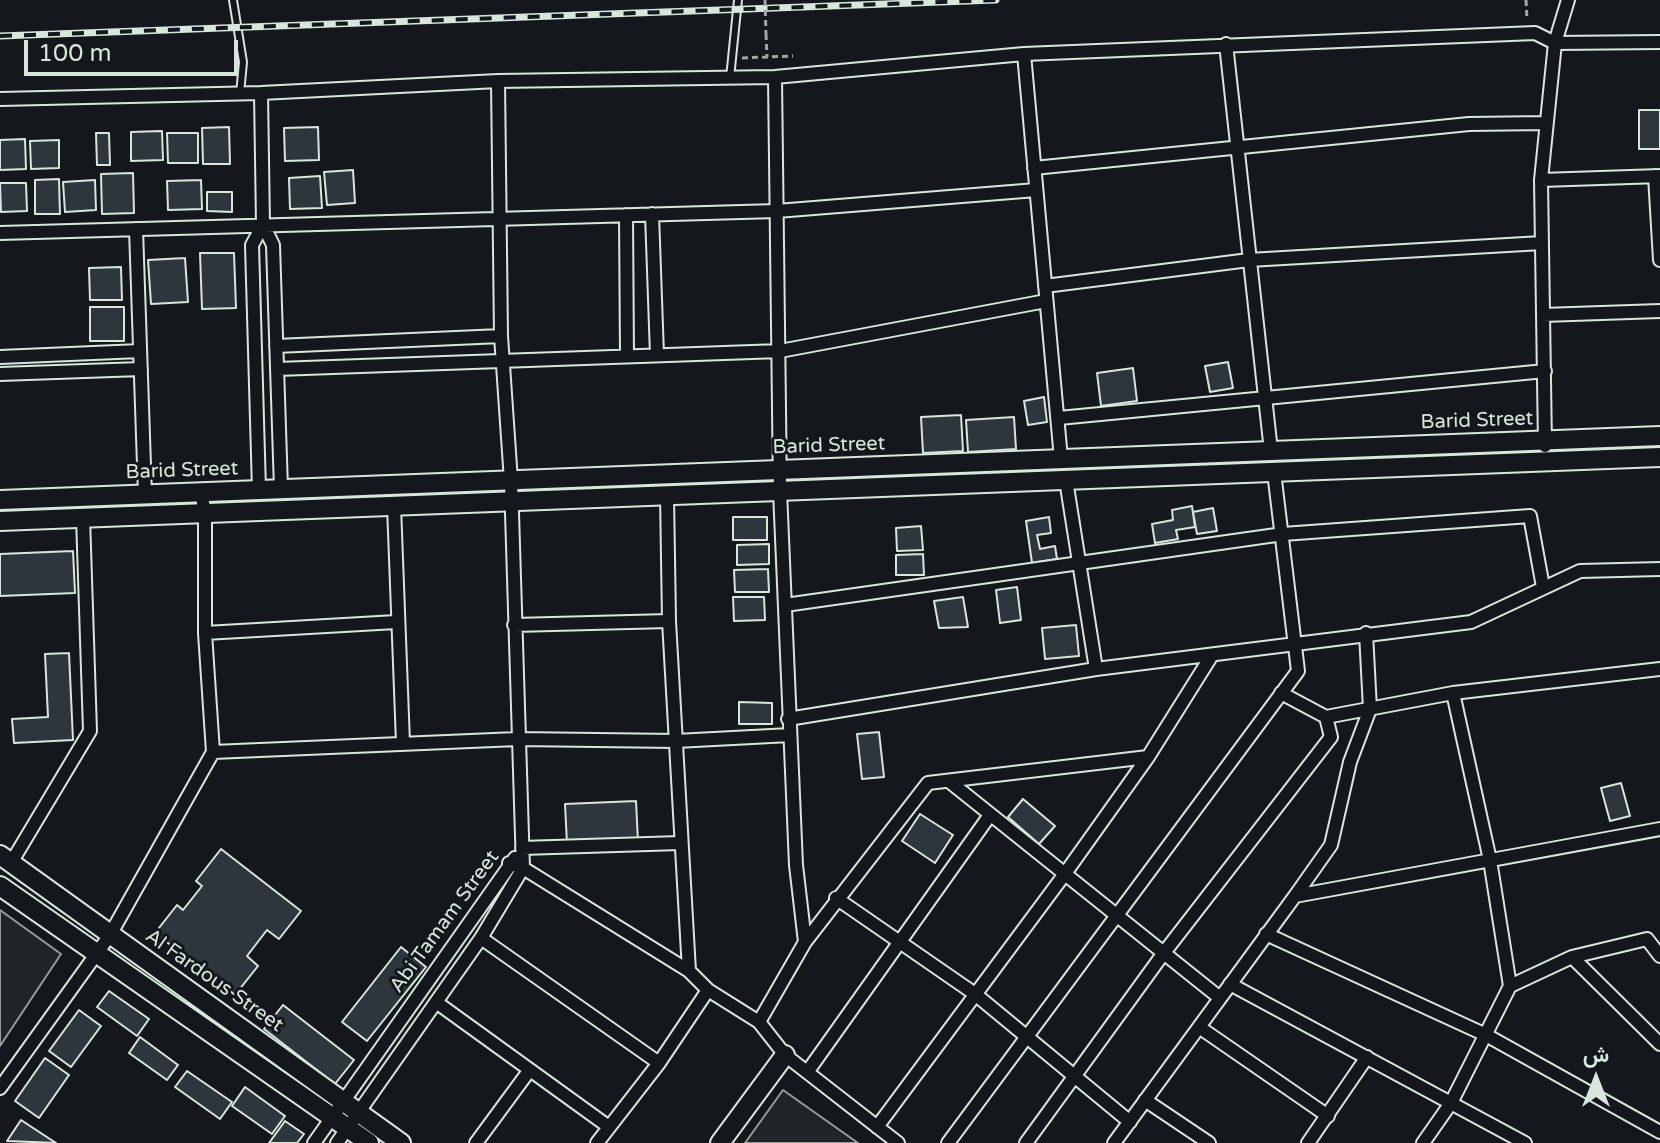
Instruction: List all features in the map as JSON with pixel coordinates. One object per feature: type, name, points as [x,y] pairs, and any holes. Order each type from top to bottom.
[{"type":"main road","name":"Barid Street","points":[[0,500],[1660,436]]},
{"type":"main road","points":[[0,521],[1660,457]]},
{"type":"main road","name":"Al Fardous Street","points":[[6,859],[401,1143]]},
{"type":"main road","points":[[0,886],[338,1130],[369,1143]]},
{"type":"main road","points":[[720,1143],[785,1055]]},
{"type":"street","points":[[1543,461],[1546,441],[1541,180],[1544,123],[1555,43],[1568,0]]},
{"type":"street","points":[[0,99],[240,94],[498,81],[775,77],[1024,54],[1535,33],[1555,43],[1660,42]]},
{"type":"street","points":[[1226,44],[1235,148],[1271,451]]},
{"type":"street","points":[[1024,54],[1061,459]]},
{"type":"street","points":[[775,77],[780,491],[796,865],[805,942]]},
{"type":"street","points":[[498,81],[501,336],[511,481],[522,850],[680,843]]},
{"type":"street","points":[[261,93],[263,225],[273,245],[281,489]]},
{"type":"street","points":[[1034,168],[1469,124],[1544,123]]},
{"type":"street","points":[[1541,180],[1658,176],[1660,260]]},
{"type":"street","points":[[0,233],[777,211],[1036,190]]},
{"type":"street","points":[[652,214],[657,355]]},
{"type":"street","points":[[626,215],[627,356]]},
{"type":"street","points":[[259,490],[252,245],[263,225]]},
{"type":"street","points":[[136,229],[145,495]]},
{"type":"street","points":[[1045,286],[1249,260],[1542,243]]},
{"type":"street","points":[[277,369],[780,351],[1046,301]]},
{"type":"street","points":[[1543,315],[1660,311]]},
{"type":"street","points":[[276,346],[501,336]]},
{"type":"street","points":[[0,357],[140,351]]},
{"type":"street","points":[[0,374],[141,369]]},
{"type":"street","points":[[1059,418],[1545,371]]},
{"type":"street","points":[[948,1143],[1298,671],[1274,472]]},
{"type":"street","points":[[1066,480],[1096,669]]},
{"type":"street","points":[[0,1088],[110,935],[213,752],[205,633],[205,513],[201,492]]},
{"type":"street","points":[[667,495],[669,621],[689,971]]},
{"type":"street","points":[[394,506],[396,622],[403,743]]},
{"type":"street","points":[[785,605],[1283,534],[1530,516],[1543,587]]},
{"type":"street","points":[[6,859],[90,731],[83,517]]},
{"type":"street","points":[[788,719],[1096,669],[1471,622],[1580,571],[1660,569]]},
{"type":"street","points":[[514,625],[669,621]]},
{"type":"street","points":[[205,633],[396,622]]},
{"type":"street","points":[[1114,1143],[1331,845],[1350,762],[1370,709],[1366,633]]},
{"type":"street","points":[[877,1127],[1148,757],[1212,655]]},
{"type":"street","points":[[1281,693],[1326,717],[1453,693],[1660,669]]},
{"type":"street","points":[[1423,1143],[1451,1103],[1510,986],[1490,860],[1453,693]]},
{"type":"street","points":[[1026,1143],[1163,954],[1331,737],[1326,717]]},
{"type":"street","points":[[213,752],[517,739],[676,741],[790,735]]},
{"type":"street","points":[[759,1022],[805,942],[836,898],[928,783],[1148,757]]},
{"type":"street","points":[[950,782],[1220,998]]},
{"type":"street","points":[[808,1071],[990,815]]},
{"type":"street","points":[[1295,896],[1660,829]]},
{"type":"street","name":"Abi Tamam Street","points":[[314,1143],[338,1130],[509,863],[522,850]]},
{"type":"street","name":"Abi Tamam Street","points":[[338,1130],[352,1105],[436,1002],[481,938],[523,868],[522,850]]},
{"type":"street","points":[[509,863],[523,868],[689,971],[708,990],[759,1022],[785,1055],[898,1143]]},
{"type":"street","points":[[836,898],[975,994],[1130,1122]]},
{"type":"street","points":[[1266,934],[1486,1035],[1660,1132]]},
{"type":"street","points":[[481,938],[659,1063]]},
{"type":"street","points":[[1510,986],[1572,957],[1647,939],[1660,956]]},
{"type":"street","points":[[1572,957],[1657,1037]]},
{"type":"street","points":[[1230,984],[1525,1143]]},
{"type":"street","points":[[597,1143],[659,1063],[708,990]]},
{"type":"street","points":[[436,1002],[609,1127]]},
{"type":"street","points":[[1199,1027],[1328,1116]]},
{"type":"street","points":[[1308,1143],[1367,1057]]},
{"type":"street","points":[[476,1143],[529,1071]]},
{"type":"street","points":[[1145,1100],[1209,1143]]},
{"type":"lane","points":[[233,0],[243,62],[240,94]]},
{"type":"lane","points":[[730,78],[738,0]]},
{"type":"path","points":[[765,0],[767,57]]},
{"type":"path","points":[[1526,0],[1527,25]]},
{"type":"path","points":[[742,58],[793,56]]},
{"type":"shaded area","points":[[0,910],[61,954],[0,1046]]},
{"type":"shaded area","points":[[783,1090],[858,1143],[745,1143]]},
{"type":"building","points":[[1639,110],[1660,110],[1660,149],[1639,149]]},
{"type":"building","points":[[229,127],[230,164],[203,164],[202,128]]},
{"type":"building","points":[[318,127],[319,160],[285,161],[284,128]]},
{"type":"building","points":[[162,131],[163,160],[131,161],[131,132]]},
{"type":"building","points":[[96,133],[109,133],[110,165],[97,165]]},
{"type":"building","points":[[167,133],[198,133],[198,163],[168,163]]},
{"type":"building","points":[[25,139],[26,169],[0,170],[0,140]]},
{"type":"building","points":[[59,140],[59,168],[31,169],[30,141]]},
{"type":"building","points":[[353,170],[355,203],[327,205],[324,172]]},
{"type":"building","points":[[133,173],[134,213],[102,214],[101,174]]},
{"type":"building","points":[[320,176],[322,208],[290,209],[289,178]]},
{"type":"building","points":[[59,179],[60,214],[35,214],[35,180]]},
{"type":"building","points":[[95,180],[96,210],[65,212],[63,182]]},
{"type":"building","points":[[201,180],[202,209],[168,210],[167,181]]},
{"type":"building","points":[[0,183],[26,183],[27,211],[1,212]]},
{"type":"building","points":[[207,192],[232,192],[232,212],[207,211]]},
{"type":"building","points":[[200,253],[234,253],[236,308],[202,309]]},
{"type":"building","points":[[185,258],[188,302],[151,304],[148,260]]},
{"type":"building","points":[[121,267],[122,300],[90,300],[89,268]]},
{"type":"building","points":[[90,307],[124,307],[124,341],[90,341]]},
{"type":"building","points":[[1228,362],[1233,388],[1210,392],[1205,366]]},
{"type":"building","points":[[1133,368],[1137,401],[1101,406],[1097,373]]},
{"type":"building","points":[[1044,397],[1047,422],[1028,425],[1024,401]]},
{"type":"building","points":[[961,415],[963,451],[923,453],[921,417]]},
{"type":"building","points":[[1014,417],[1016,449],[968,452],[966,420]]},
{"type":"building","points":[[1192,506],[1195,527],[1176,530],[1178,539],[1155,543],[1152,524],[1173,520],[1172,510]]},
{"type":"building","points":[[1213,508],[1217,531],[1197,534],[1193,512]]},
{"type":"building","points":[[733,517],[767,517],[767,540],[733,540]]},
{"type":"building","points":[[1049,517],[1051,533],[1037,535],[1040,549],[1055,546],[1057,559],[1032,563],[1026,521]]},
{"type":"building","points":[[921,526],[923,550],[897,551],[896,528]]},
{"type":"building","points":[[769,544],[769,564],[737,565],[737,545]]},
{"type":"building","points":[[73,551],[75,593],[0,596],[0,554]]},
{"type":"building","points":[[923,554],[924,575],[896,575],[896,555]]},
{"type":"building","points":[[768,569],[769,592],[735,592],[734,570]]},
{"type":"building","points":[[1017,587],[1021,620],[1000,623],[996,590]]},
{"type":"building","points":[[733,597],[764,597],[765,620],[734,621]]},
{"type":"building","points":[[963,597],[968,627],[939,628],[934,601]]},
{"type":"building","points":[[1076,625],[1079,656],[1045,659],[1042,628]]},
{"type":"building","points":[[69,653],[73,740],[14,743],[12,719],[48,717],[45,654]]},
{"type":"building","points":[[739,702],[772,703],[772,724],[739,724]]},
{"type":"building","points":[[879,732],[884,777],[862,779],[857,734]]},
{"type":"building","points":[[1621,783],[1630,816],[1610,821],[1601,788]]},
{"type":"building","points":[[1023,799],[1055,826],[1039,844],[1008,817]]},
{"type":"building","points":[[636,801],[638,842],[567,844],[565,804]]},
{"type":"building","points":[[920,814],[953,835],[935,863],[902,841]]},
{"type":"building","points":[[221,849],[301,911],[279,939],[267,930],[247,956],[258,966],[235,995],[155,933],[177,905],[183,910],[202,886],[196,881]]},
{"type":"building","points":[[401,947],[426,967],[367,1041],[342,1022]]},
{"type":"building","points":[[109,991],[149,1019],[137,1036],[97,1007]]},
{"type":"building","points":[[283,1005],[354,1060],[335,1084],[264,1029]]},
{"type":"building","points":[[79,1010],[101,1026],[71,1067],[49,1051]]},
{"type":"building","points":[[140,1037],[178,1065],[167,1080],[129,1053]]},
{"type":"building","points":[[45,1058],[69,1075],[39,1118],[15,1101]]},
{"type":"building","points":[[187,1071],[232,1102],[220,1119],[175,1087]]},
{"type":"building","points":[[245,1087],[285,1116],[272,1134],[232,1106]]},
{"type":"building","points":[[21,1120],[56,1143],[7,1141]]},
{"type":"building","points":[[285,1121],[304,1134],[297,1143],[269,1143]]},
{"type":"railway","points":[[0,36],[996,0]]}]
